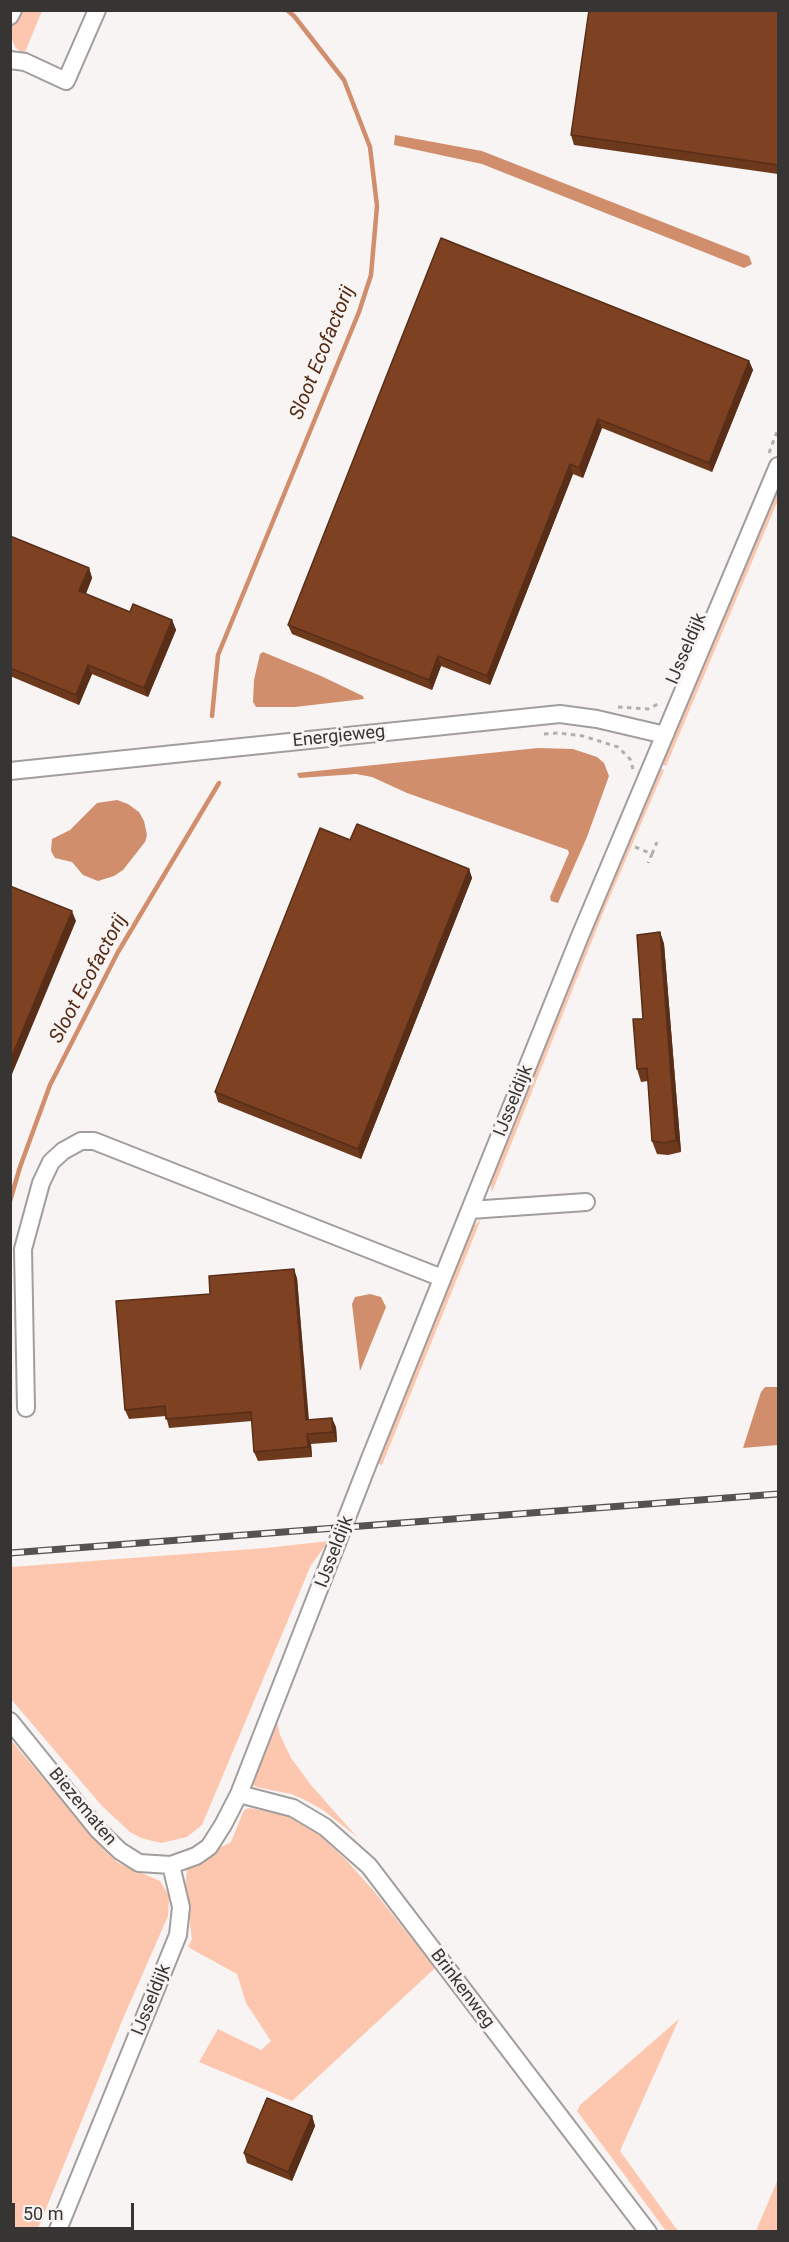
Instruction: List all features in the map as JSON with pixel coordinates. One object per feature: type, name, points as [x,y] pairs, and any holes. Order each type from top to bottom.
[{"type":"street","points":[[10,16],[13,10]]},
{"type":"street","points":[[10,60],[25,62],[66,81],[97,10]]},
{"type":"street","name":"IJsseldijk","points":[[57,2232],[177,1935],[181,1907],[171,1865],[196,1856],[209,1847],[224,1826],[239,1794],[442,1278],[588,917],[665,735],[772,463]]},
{"type":"street","name":"Energieweg","points":[[10,771],[560,714],[610,722],[665,735]]},
{"type":"street","points":[[26,1408],[23,1249],[41,1183],[51,1162],[63,1151],[81,1141],[94,1141],[442,1278]]},
{"type":"street","points":[[470,1210],[586,1202]]},
{"type":"street","name":"Biezematen","points":[[10,1720],[98,1830],[120,1851],[139,1863],[171,1865]]},
{"type":"street","name":"Brinkenweg","points":[[239,1794],[293,1808],[325,1827],[369,1866],[648,2232]]},
{"type":"path","points":[[772,463],[778,429]]},
{"type":"path","name":"IJsseldijk","points":[[610,722],[619,706],[648,709],[662,702]]},
{"type":"path","points":[[610,722],[602,741],[626,752],[633,771]]},
{"type":"path","points":[[648,863],[657,842]]},
{"type":"path","points":[[633,847],[651,854]]},
{"type":"shaded area","points":[[16,11],[42,11],[25,52],[22,53],[15,47],[11,37],[11,24]]},
{"type":"shaded area","points":[[395,135],[482,151],[749,256],[752,264],[744,268],[482,164],[394,145]]},
{"type":"shaded area","points":[[778,487],[778,500],[666,766],[661,764]]},
{"type":"shaded area","points":[[263,652],[321,676],[363,696],[364,699],[295,707],[256,707],[253,702],[254,680],[260,654]]},
{"type":"shaded area","points":[[538,748],[573,749],[597,757],[604,763],[609,776],[587,837],[558,903],[551,901],[550,897],[569,853],[568,850],[407,793],[372,777],[356,774],[299,778],[297,773]]},
{"type":"shaded area","points":[[660,768],[664,770],[603,913],[492,1192],[490,1181],[607,890]]},
{"type":"shaded area","points":[[117,800],[139,812],[147,835],[145,842],[123,870],[114,876],[98,881],[83,875],[72,862],[55,858],[51,851],[52,839],[70,830],[97,803]]},
{"type":"shaded area","points":[[481,1219],[382,1465],[377,1463],[442,1278],[473,1227]]},
{"type":"shaded area","points":[[370,1294],[381,1297],[386,1307],[360,1371],[352,1304],[355,1297]]},
{"type":"shaded area","points":[[765,1387],[778,1387],[778,1445],[743,1448],[761,1392]]},
{"type":"shaded area","points":[[329,1541],[311,1565],[202,1825],[187,1837],[161,1843],[141,1838],[130,1832],[101,1805],[11,1699],[11,1567],[266,1548]]},
{"type":"shaded area","points":[[276,1717],[280,1735],[291,1758],[311,1785],[357,1837],[323,1810],[305,1800],[291,1794],[256,1787],[249,1781]]},
{"type":"shaded area","points":[[10,1739],[104,1850],[118,1863],[160,1881],[169,1896],[168,1916],[122,2021],[37,2231],[11,2231]]},
{"type":"shaded area","points":[[249,1808],[284,1814],[312,1828],[347,1861],[373,1890],[435,1968],[292,2101],[199,2062],[218,2029],[261,2050],[271,2041],[246,2003],[237,1974],[188,1947],[192,1939],[185,1888],[187,1870],[196,1860],[231,1842],[244,1810]]},
{"type":"shaded area","points":[[679,2019],[620,2151],[678,2231],[666,2231],[577,2111],[580,2105]]},
{"type":"shaded area","points":[[778,2179],[778,2231],[756,2231]]},
{"type":"building","points":[[589,10],[778,10],[778,165],[571,135]]},
{"type":"building","points":[[441,238],[749,361],[709,463],[598,419],[579,468],[570,464],[487,676],[438,656],[429,680],[288,625]]},
{"type":"building","points":[[10,536],[89,568],[79,591],[130,612],[133,604],[172,620],[144,688],[88,665],[76,695],[10,668]]},
{"type":"building","points":[[357,824],[469,869],[358,1149],[215,1092],[320,828],[350,840]]},
{"type":"building","points":[[10,886],[72,911],[10,1061]]},
{"type":"building","points":[[660,932],[676,1140],[664,1143],[652,1141],[647,1068],[637,1069],[633,1019],[643,1019],[637,935]]},
{"type":"building","points":[[294,1269],[306,1420],[332,1418],[333,1432],[307,1434],[308,1447],[254,1452],[251,1412],[166,1419],[165,1406],[125,1410],[116,1301],[210,1294],[209,1276]]},
{"type":"building","points":[[267,2098],[312,2116],[288,2172],[244,2153]]},
{"type":"waterway","name":"Sloot Ecofactorij","points":[[212,716],[218,655],[359,312],[371,275],[377,206],[370,147],[344,80],[287,10]]},
{"type":"waterway","name":"Sloot Ecofactorij","points":[[10,1201],[50,1085],[118,952],[219,783]]},
{"type":"railway","points":[[10,1553],[778,1494]]}]
